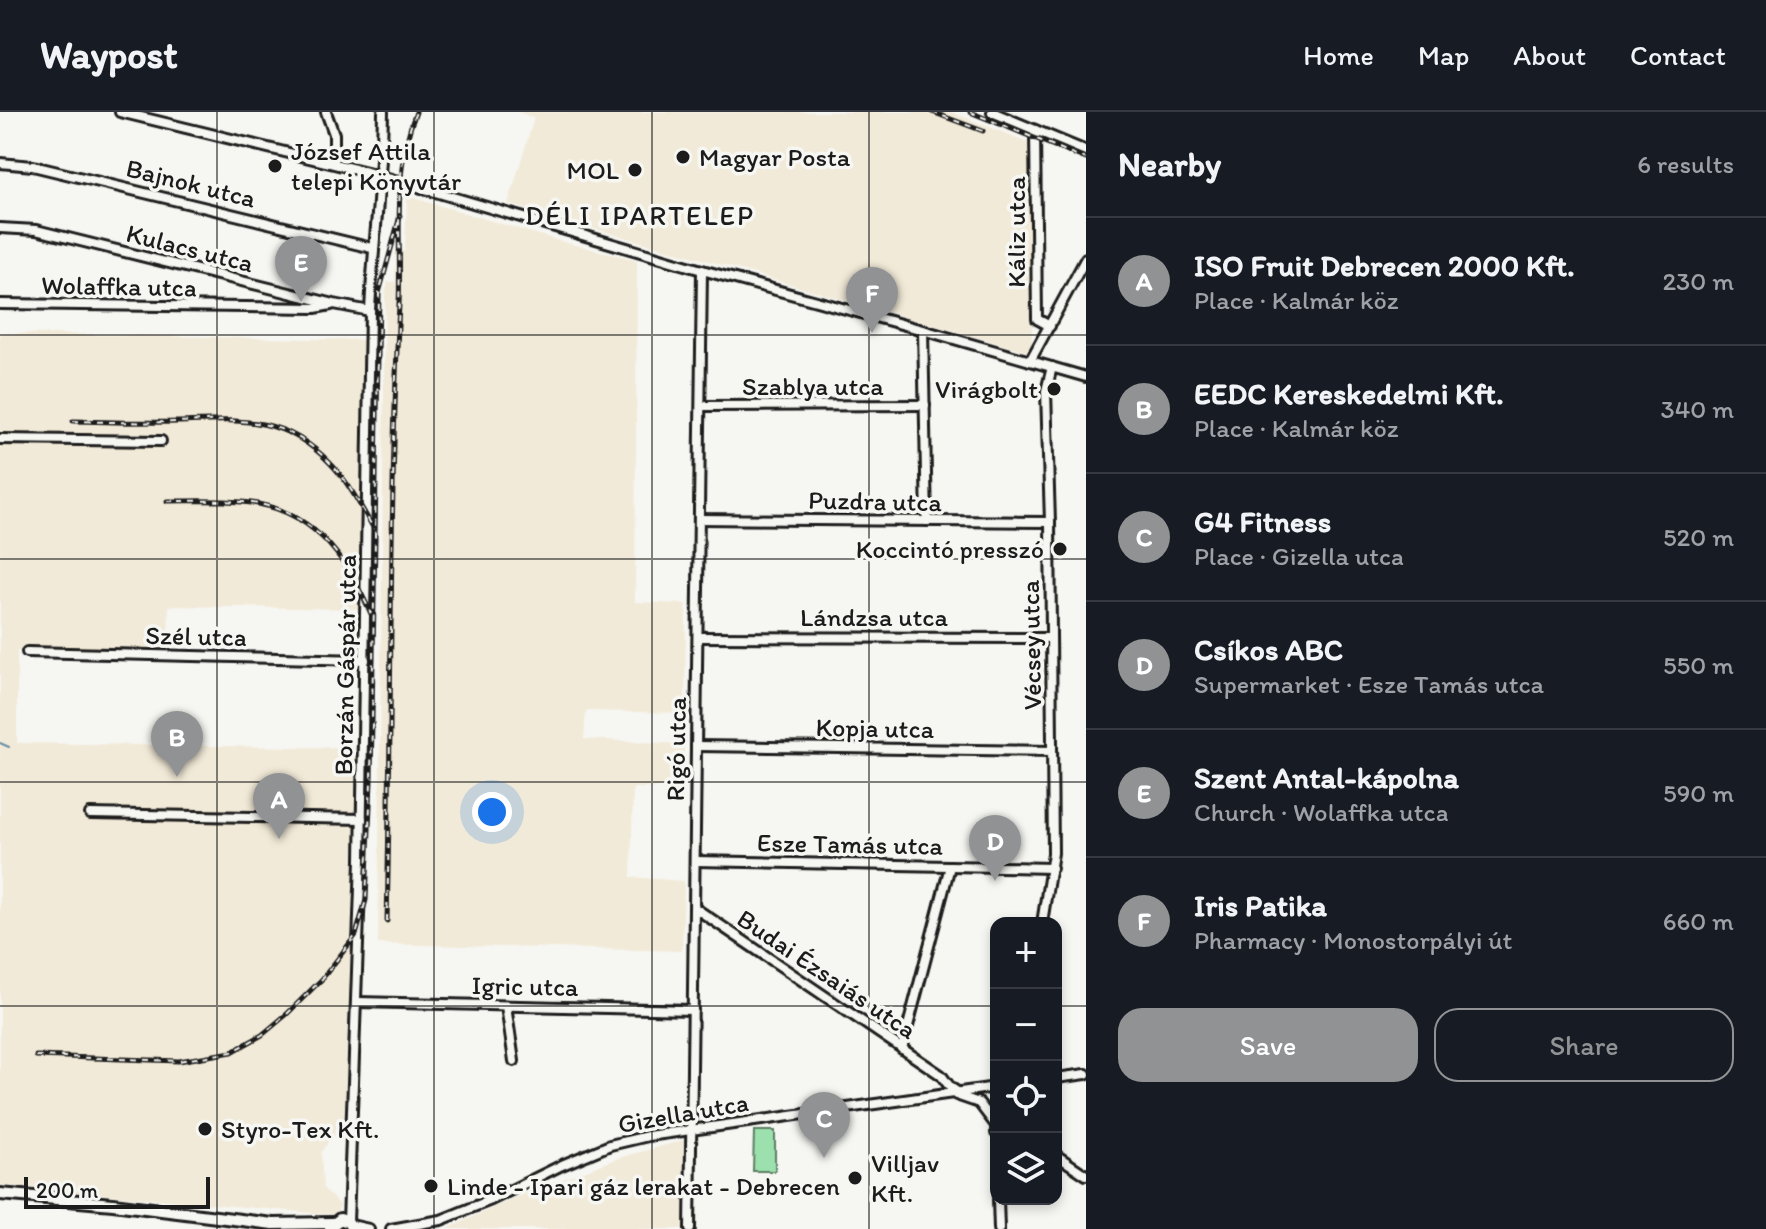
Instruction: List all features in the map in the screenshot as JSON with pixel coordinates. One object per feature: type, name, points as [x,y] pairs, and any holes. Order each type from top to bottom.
[{"type":"main road","points":[[0,1194],[312,1227],[351,1225]]},
{"type":"street","points":[[120,112],[334,163],[1086,377]]},
{"type":"street","points":[[326,112],[334,134],[334,163]]},
{"type":"street","name":"Borzán Gáspár utca","points":[[351,1225],[350,1154],[362,819],[370,311],[372,248],[382,178],[383,112]]},
{"type":"street","points":[[992,112],[1086,151]]},
{"type":"street","name":"Káliz utca","points":[[1035,130],[1037,319],[1050,326]]},
{"type":"street","name":"Bajnok utca","points":[[0,163],[33,166],[372,248]]},
{"type":"street","name":"Kulacs utca","points":[[0,228],[36,230],[370,311]]},
{"type":"street","points":[[1030,361],[1086,258]]},
{"type":"street","name":"Rigó utca","points":[[690,1229],[702,270]]},
{"type":"street","name":"Wolaffka utca","points":[[0,304],[315,308],[334,304]]},
{"type":"street","points":[[923,330],[927,521]]},
{"type":"street","name":"Vécsey utca","points":[[1043,917],[1052,868],[1046,391],[1052,367]]},
{"type":"street","name":"Szablya utca","points":[[701,406],[925,405]]},
{"type":"street","points":[[0,439],[161,441]]},
{"type":"street","name":"Puzdra utca","points":[[699,519],[1050,522]]},
{"type":"street","name":"Lándzsa utca","points":[[698,637],[1051,638]]},
{"type":"street","name":"Szél utca","points":[[27,652],[365,660]]},
{"type":"street","name":"Kopja utca","points":[[696,746],[1052,751]]},
{"type":"street","points":[[90,814],[362,819]]},
{"type":"street","name":"Esze Tamás utca","points":[[695,861],[1052,868]]},
{"type":"street","points":[[902,1049],[950,866]]},
{"type":"street","name":"Budai Ézsaiás utca","points":[[695,908],[944,1077],[950,1087],[957,1091]]},
{"type":"street","name":"Igric utca","points":[[357,1002],[693,1010]]},
{"type":"street","points":[[506,1006],[514,1061]]},
{"type":"street","points":[[937,1073],[943,1086],[942,1094],[971,1098],[979,1103],[990,1120]]},
{"type":"street","points":[[1062,1077],[1086,1074]]},
{"type":"street","name":"Gizella utca","points":[[391,1229],[441,1220],[467,1211],[610,1145],[648,1136],[990,1088]]},
{"type":"street","name":"Borzán Gáspár utca","points":[[332,1224],[342,1209],[350,1154]]},
{"type":"street","points":[[1062,1159],[1086,1175]]},
{"type":"street","points":[[998,1205],[999,1229]]},
{"type":"street","points":[[351,1225],[369,1229]]},
{"type":"shaded area","points":[[518,112],[951,112],[1030,143],[1032,353],[508,204],[534,118]]},
{"type":"shaded area","points":[[407,196],[637,260],[635,602],[686,604],[685,713],[586,711],[584,739],[684,744],[684,787],[633,788],[631,877],[684,881],[682,951],[378,944],[385,295],[388,282],[395,282],[396,251],[405,251]]},
{"type":"shaded area","points":[[0,333],[366,340],[362,609],[169,606],[168,653],[17,651],[17,743],[356,748],[344,1133],[331,1138],[321,1152],[323,1188],[340,1205],[336,1215],[0,1185]]},
{"type":"shaded area","points":[[684,1140],[683,1229],[447,1229],[516,1197],[618,1158]]},
{"type":"green space","points":[[754,1131],[775,1131],[775,1171],[753,1171]]},
{"type":"waterway","points":[[0,743],[9,747]]},
{"type":"railway","points":[[387,921],[399,207],[403,159],[416,112]]},
{"type":"railway","points":[[932,112],[983,131]]},
{"type":"railway","points":[[970,112],[1086,159]]},
{"type":"railway","points":[[36,1056],[179,1061],[232,1052],[262,1035],[287,1014],[322,979],[356,935],[366,900],[371,781],[379,293],[400,216]]},
{"type":"railway","points":[[73,421],[240,421],[277,428],[312,447],[337,470],[374,529]]},
{"type":"railway","points":[[167,501],[242,502],[287,513],[306,524],[337,554],[371,614]]},
{"type":"place","name":"Magyar Posta","points":[[683,157]]},
{"type":"place","name":"József Attila telepi Könyvtár","points":[[275,166]]},
{"type":"place","name":"MOL","points":[[635,170]]},
{"type":"place","name":"Szent Antal-kápolna","points":[[301,302]]},
{"type":"place","name":"Iris Patika","points":[[872,333]]},
{"type":"place","name":"Virágbolt","points":[[1054,389]]},
{"type":"place","name":"Koccintó presszó","points":[[1060,549]]},
{"type":"place","name":"EEDC Kereskedelmi Kft.","points":[[177,777]]},
{"type":"place","name":"ISO Fruit Debrecen 2000 Kft.","points":[[279,839]]},
{"type":"place","name":"Csíkos ABC","points":[[995,881]]},
{"type":"place","name":"Styro-Tex Kft.","points":[[205,1129]]},
{"type":"place","name":"G4 Fitness","points":[[824,1158]]},
{"type":"place","name":"Villjav Kft.","points":[[855,1178]]},
{"type":"place","name":"Linde - Ipari gáz lerakat - Debrecen","points":[[431,1186]]},
{"type":"district","name":"DÉLI IPARTELEP","points":[[640,215]]}]
